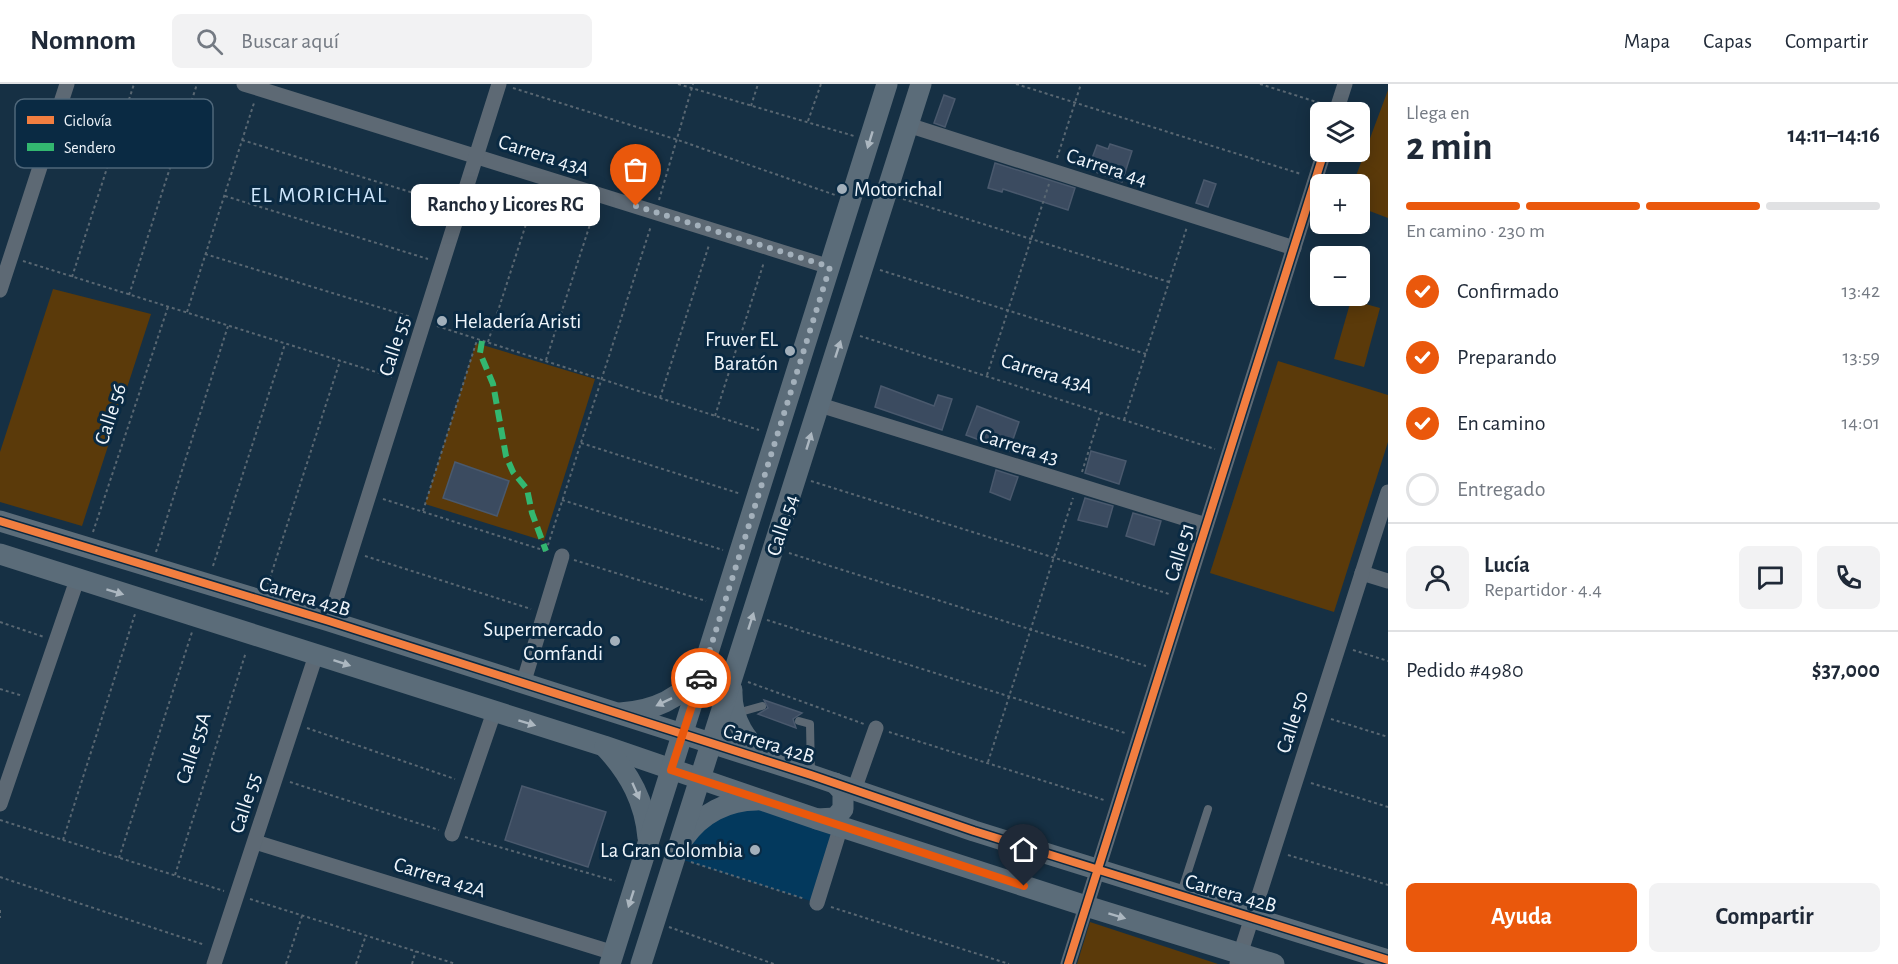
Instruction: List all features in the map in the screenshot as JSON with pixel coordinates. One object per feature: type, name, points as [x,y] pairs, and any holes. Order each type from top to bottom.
[{"type":"street","points":[[62,99],[67,84]]},
{"type":"street","name":"Calle 54","points":[[612,958],[887,84]]},
{"type":"street","name":"Calle 54","points":[[640,964],[699,779],[738,678],[820,405],[921,84]]},
{"type":"street","points":[[1340,102],[1345,84]]},
{"type":"street","name":"Carrera 43A","points":[[251,86],[830,267]]},
{"type":"street","name":"Calle 55","points":[[329,621],[477,155],[505,86]]},
{"type":"street","name":"Carrera 44","points":[[908,125],[1293,248]]},
{"type":"street","points":[[0,290],[40,168]]},
{"type":"street","name":"Calle 51","points":[[1068,964],[1310,195]]},
{"type":"street","name":"Carrera 43","points":[[820,405],[1206,525]]},
{"type":"street","name":"Calle 50","points":[[1239,959],[1388,492]]},
{"type":"street","name":"Carrera 42B","points":[[0,521],[329,621],[811,775],[1179,897],[1252,916],[1388,960]]},
{"type":"street","points":[[0,554],[604,746],[1239,959],[1274,964]]},
{"type":"street","points":[[523,684],[562,556]]},
{"type":"street","points":[[1362,573],[1388,581]]},
{"type":"street","points":[[0,804],[77,580]]},
{"type":"street","points":[[614,713],[652,708],[676,695],[697,676],[713,643]]},
{"type":"street","name":"Calle 55","points":[[217,957],[316,655]]},
{"type":"street","points":[[738,678],[731,695],[734,714],[749,741],[781,766]]},
{"type":"street","points":[[452,834],[494,712]]},
{"type":"street","points":[[817,819],[829,820],[843,809],[845,787],[876,728]]},
{"type":"street","points":[[604,746],[627,774],[636,790],[643,807],[648,844]]},
{"type":"street","points":[[674,857],[690,829],[709,814],[730,803],[763,800]]},
{"type":"street","points":[[817,903],[841,826]]},
{"type":"street","name":"Carrera 42A","points":[[255,842],[612,958]]},
{"type":"lane","points":[[734,714],[762,706]]},
{"type":"lane","points":[[799,721],[810,724],[811,775]]},
{"type":"lane","points":[[1179,897],[1189,874],[1208,809]]},
{"type":"path","points":[[129,99],[134,84]]},
{"type":"path","points":[[192,99],[197,84]]},
{"type":"path","points":[[678,84],[857,137]]},
{"type":"path","points":[[546,551],[678,140],[693,84]]},
{"type":"path","points":[[751,106],[758,84]]},
{"type":"path","points":[[808,122],[821,84]]},
{"type":"path","points":[[1016,84],[1310,177]]},
{"type":"path","points":[[986,376],[1081,84]]},
{"type":"path","points":[[1260,84],[1311,102]]},
{"type":"path","points":[[186,313],[242,140],[251,86]]},
{"type":"path","points":[[505,86],[678,140],[840,197]]},
{"type":"path","points":[[242,140],[460,207]]},
{"type":"path","points":[[72,277],[107,168]]},
{"type":"path","points":[[129,295],[170,168]]},
{"type":"path","points":[[488,343],[541,176]]},
{"type":"path","points":[[545,361],[599,194]]},
{"type":"path","points":[[224,195],[442,263]]},
{"type":"path","points":[[897,197],[1169,282]]},
{"type":"path","points":[[1124,420],[1191,216]]},
{"type":"path","points":[[660,398],[714,231]]},
{"type":"path","points":[[715,416],[769,248]]},
{"type":"path","points":[[205,254],[424,321],[765,432]]},
{"type":"path","points":[[11,257],[405,380]]},
{"type":"path","points":[[874,268],[1146,354]]},
{"type":"path","points":[[155,554],[228,326]]},
{"type":"path","points":[[423,512],[477,340]]},
{"type":"path","points":[[207,585],[285,344]]},
{"type":"path","points":[[266,589],[340,361]]},
{"type":"path","points":[[988,762],[1101,412]]},
{"type":"path","points":[[581,443],[745,495]]},
{"type":"path","points":[[806,479],[1183,598]]},
{"type":"path","points":[[369,494],[711,602]]},
{"type":"path","points":[[562,500],[729,552]]},
{"type":"path","points":[[351,551],[544,614]]},
{"type":"path","points":[[783,551],[1161,671]]},
{"type":"path","points":[[63,840],[135,614]]},
{"type":"path","points":[[119,858],[196,617]]},
{"type":"path","points":[[761,618],[1139,738]]},
{"type":"path","points":[[0,622],[55,641]]},
{"type":"path","points":[[1339,646],[1388,661]]},
{"type":"path","points":[[738,678],[876,728],[1118,804]]},
{"type":"path","points":[[0,689],[35,700]]},
{"type":"path","points":[[1317,714],[1388,737]]},
{"type":"path","points":[[294,724],[470,783]]},
{"type":"path","points":[[1296,778],[1388,807]]},
{"type":"path","points":[[1273,850],[1388,885]]},
{"type":"path","points":[[674,857],[1009,964]]},
{"type":"path","points":[[0,877],[217,957]]},
{"type":"path","points":[[0,910],[0,918]]},
{"type":"path","points":[[286,964],[302,916]]},
{"type":"path","points":[[667,927],[774,964]]},
{"type":"path","points":[[356,964],[366,936]]},
{"type":"path","points":[[412,964],[416,951]]},
{"type":"shaded area","points":[[1388,90],[1388,218],[1370,211],[1370,174],[1357,174],[1361,162],[1370,162],[1370,138]]},
{"type":"shaded area","points":[[53,289],[151,314],[82,526],[0,502],[0,452]]},
{"type":"shaded area","points":[[1370,305],[1380,308],[1364,367],[1334,359],[1349,306]]},
{"type":"shaded area","points":[[476,343],[595,379],[544,541],[425,504]]},
{"type":"shaded area","points":[[1278,361],[1388,395],[1388,442],[1334,612],[1210,573]]},
{"type":"shaded area","name":"La Gran Colombia","points":[[730,803],[841,826],[817,903],[674,857]]},
{"type":"shaded area","points":[[1090,922],[1218,964],[1077,964]]},
{"type":"building","points":[[944,95],[955,99],[945,127],[934,123]]},
{"type":"building","points":[[1110,144],[1132,151],[1122,182],[1088,169],[1097,145],[1108,149]]},
{"type":"building","points":[[995,163],[1075,188],[1068,210],[1003,189],[1002,192],[988,188]]},
{"type":"building","points":[[1204,180],[1216,184],[1208,207],[1196,203]]},
{"type":"building","points":[[881,386],[934,406],[938,395],[952,399],[942,430],[875,407]]},
{"type":"building","points":[[977,406],[1019,422],[1009,451],[966,435]]},
{"type":"building","points":[[1091,451],[1126,461],[1119,484],[1085,473]]},
{"type":"building","points":[[455,462],[509,481],[497,516],[443,498]]},
{"type":"building","points":[[996,470],[1018,477],[1010,500],[990,492]]},
{"type":"building","points":[[1085,498],[1113,506],[1107,527],[1078,520]]},
{"type":"building","points":[[1133,513],[1161,521],[1154,545],[1126,536]]},
{"type":"building","points":[[764,700],[802,713],[793,719],[796,728],[758,714],[768,708]]},
{"type":"building","points":[[522,786],[606,812],[588,867],[505,840]]},
{"type":"marked path","points":[[482,341],[480,353],[493,384],[506,456],[513,472],[527,489],[532,513],[546,551]]},
{"type":"cycle path","points":[[1068,964],[1321,162]]},
{"type":"cycle path","points":[[0,521],[329,621],[811,775],[974,831],[1388,960]]},
{"type":"way so far","points":[[636,206],[830,267],[701,678]]},
{"type":"place","name":"Motorichal","points":[[842,189]]},
{"type":"place","name":"Rancho y Licores RG","points":[[636,206]]},
{"type":"place","name":"Heladería Aristi","points":[[442,321]]},
{"type":"place","name":"Fruver EL Baratón","points":[[790,351]]},
{"type":"place","name":"Supermercado Comfandi","points":[[615,641]]},
{"type":"place","name":"La Gran Colombia","points":[[755,850]]},
{"type":"district","name":"EL MORICHAL","points":[[319,194]]},
{"type":"route","points":[[701,678],[671,770],[1024,886]]}]
